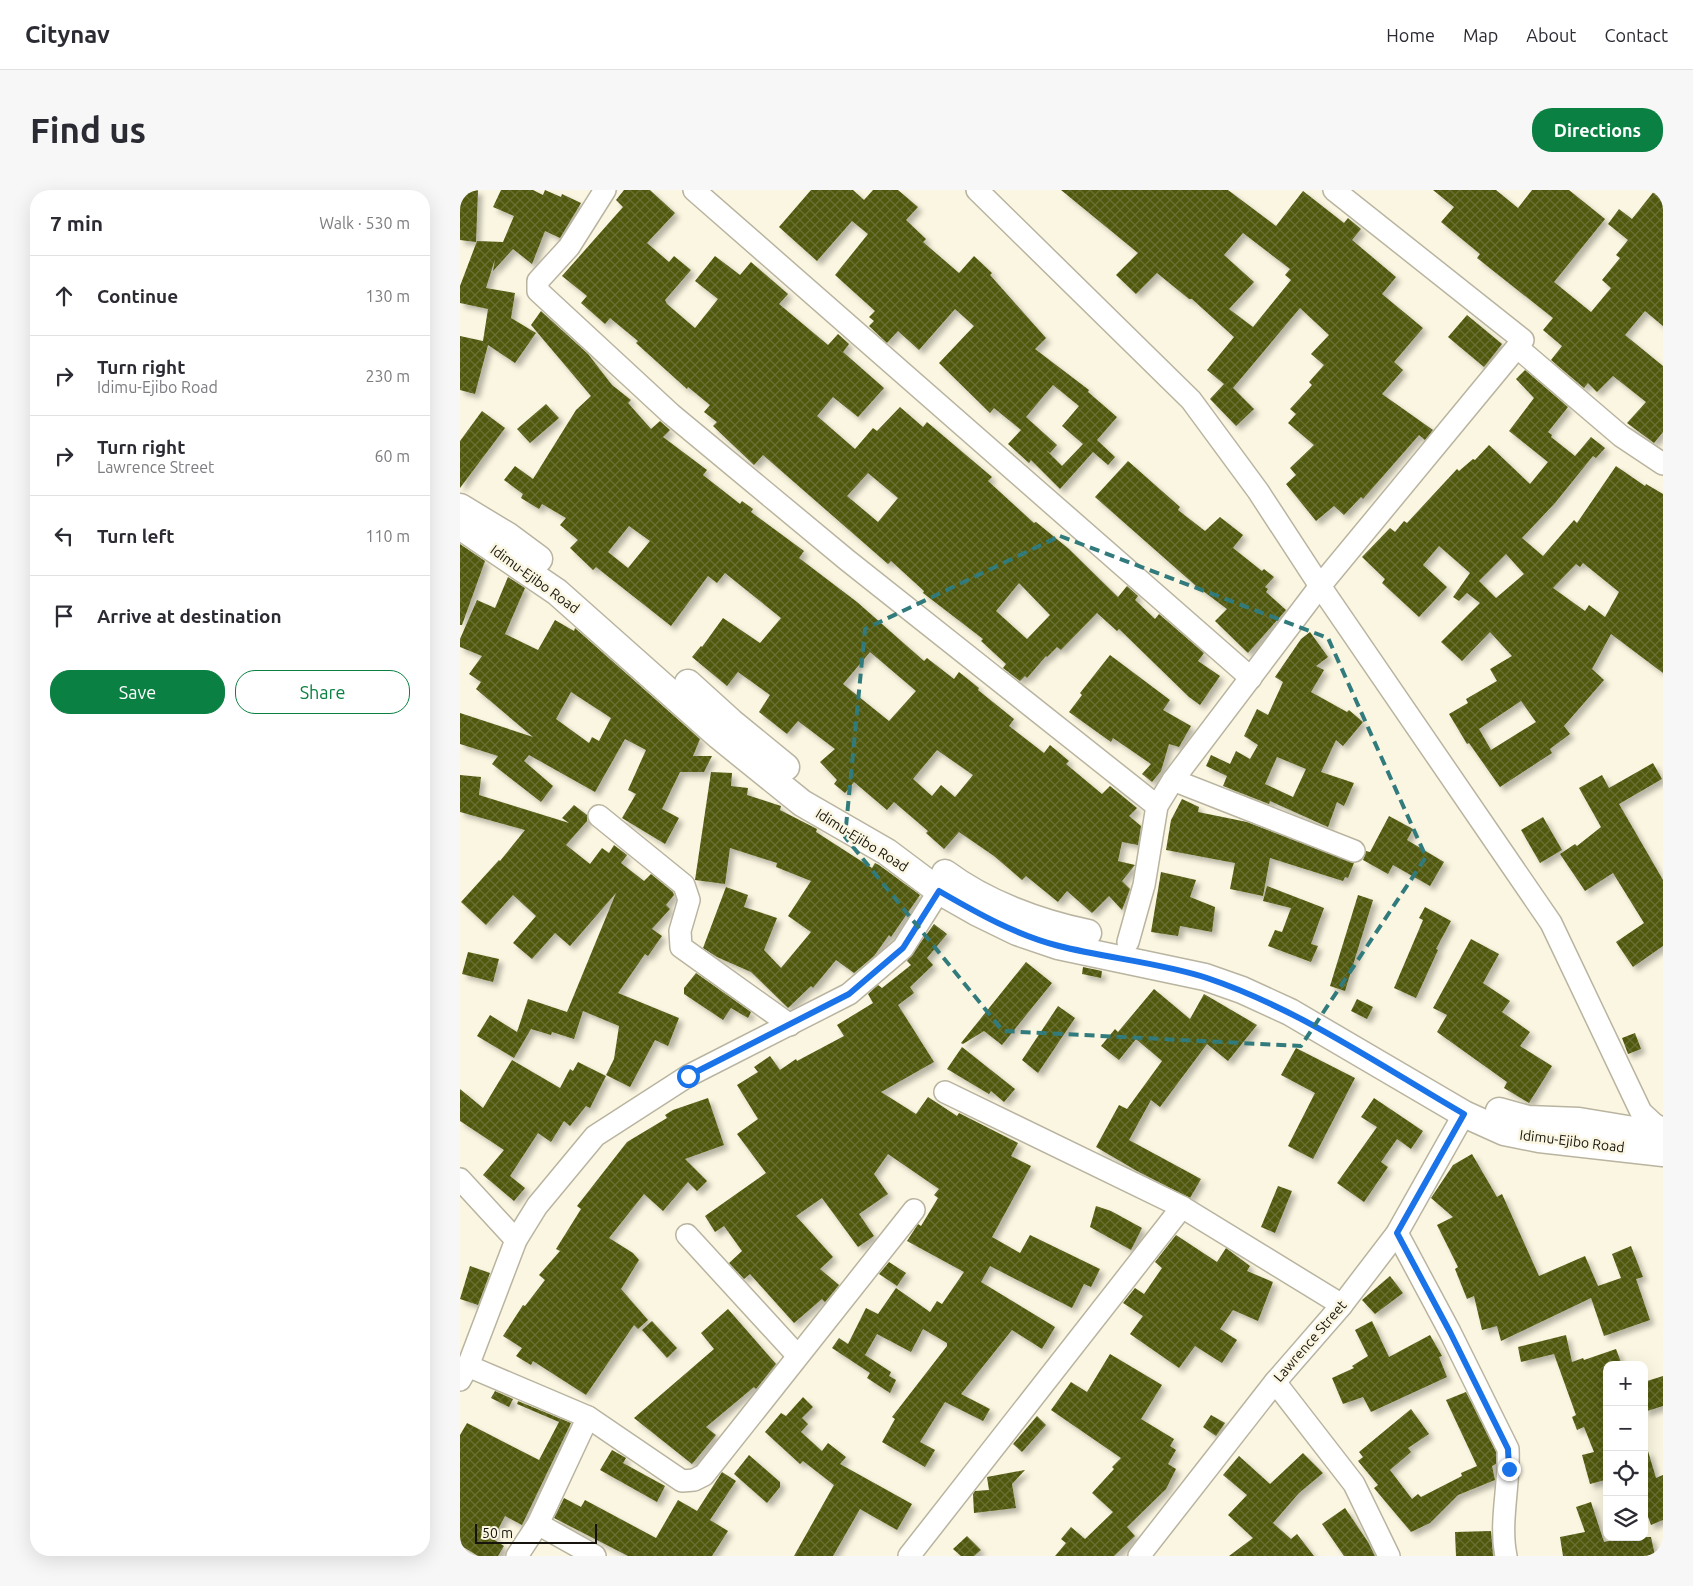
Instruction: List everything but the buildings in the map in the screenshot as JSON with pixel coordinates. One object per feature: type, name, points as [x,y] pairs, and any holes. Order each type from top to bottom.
[{"type":"main road","name":"Idimu-Ejibo Road","points":[[460,507],[508,536],[570,582],[648,646],[731,722],[812,789],[897,837],[949,876],[985,896],[1024,914],[1063,928],[1212,961],[1260,979],[1472,1098],[1501,1112],[1528,1119],[1579,1121],[1663,1135]]},
{"type":"main road","name":"Idimu-Ejibo Road","points":[[460,526],[557,592],[719,736],[802,804],[887,852],[939,891],[1009,928],[1058,946],[1205,977],[1242,990],[1290,1012],[1464,1114],[1504,1132],[1539,1139],[1663,1152]]},
{"type":"street","points":[[605,190],[569,247],[538,282],[538,291],[678,420],[847,560],[1156,806]]},
{"type":"street","points":[[694,190],[1251,678]]},
{"type":"street","points":[[977,190],[1191,400],[1258,491],[1320,586],[1550,923],[1641,1112],[1654,1124],[1663,1129]]},
{"type":"street","points":[[1128,942],[1144,885],[1156,806],[1173,780],[1320,586],[1523,340],[1334,190]]},
{"type":"street","points":[[1518,348],[1621,436],[1663,464]]},
{"type":"street","points":[[1173,780],[1354,851]]},
{"type":"street","points":[[599,816],[684,885],[689,900],[680,931],[681,947],[790,1025]]},
{"type":"street","points":[[914,1210],[797,1355],[704,1475],[694,1480],[682,1481],[588,1418],[464,1373],[516,1240],[537,1206],[596,1136],[688,1076],[849,994],[903,948],[939,891]]},
{"type":"street","points":[[945,1092],[1182,1207],[1342,1305]]},
{"type":"street","name":"Lawrence Street","points":[[1139,1556],[1275,1382],[1342,1305],[1397,1233],[1464,1114]]},
{"type":"street","points":[[460,1180],[516,1240]]},
{"type":"street","points":[[909,1556],[1182,1207]]},
{"type":"street","points":[[1397,1233],[1450,1332],[1508,1449],[1509,1469],[1503,1542],[1506,1556]]},
{"type":"street","points":[[687,1235],[797,1355]]},
{"type":"street","points":[[1275,1382],[1354,1484],[1389,1556]]},
{"type":"street","points":[[517,1556],[538,1524],[588,1418]]},
{"type":"street","points":[[538,1524],[595,1556]]},
{"type":"highlighted area","points":[[1060,536],[1328,638],[1426,857],[1301,1046],[1003,1031],[845,837],[865,629]]},
{"type":"route","points":[[688,1076],[849,994],[903,948],[939,891],[1017,932],[1058,946],[1205,977],[1242,990],[1290,1012],[1464,1114],[1397,1233],[1450,1332],[1508,1449],[1509,1469]]}]
